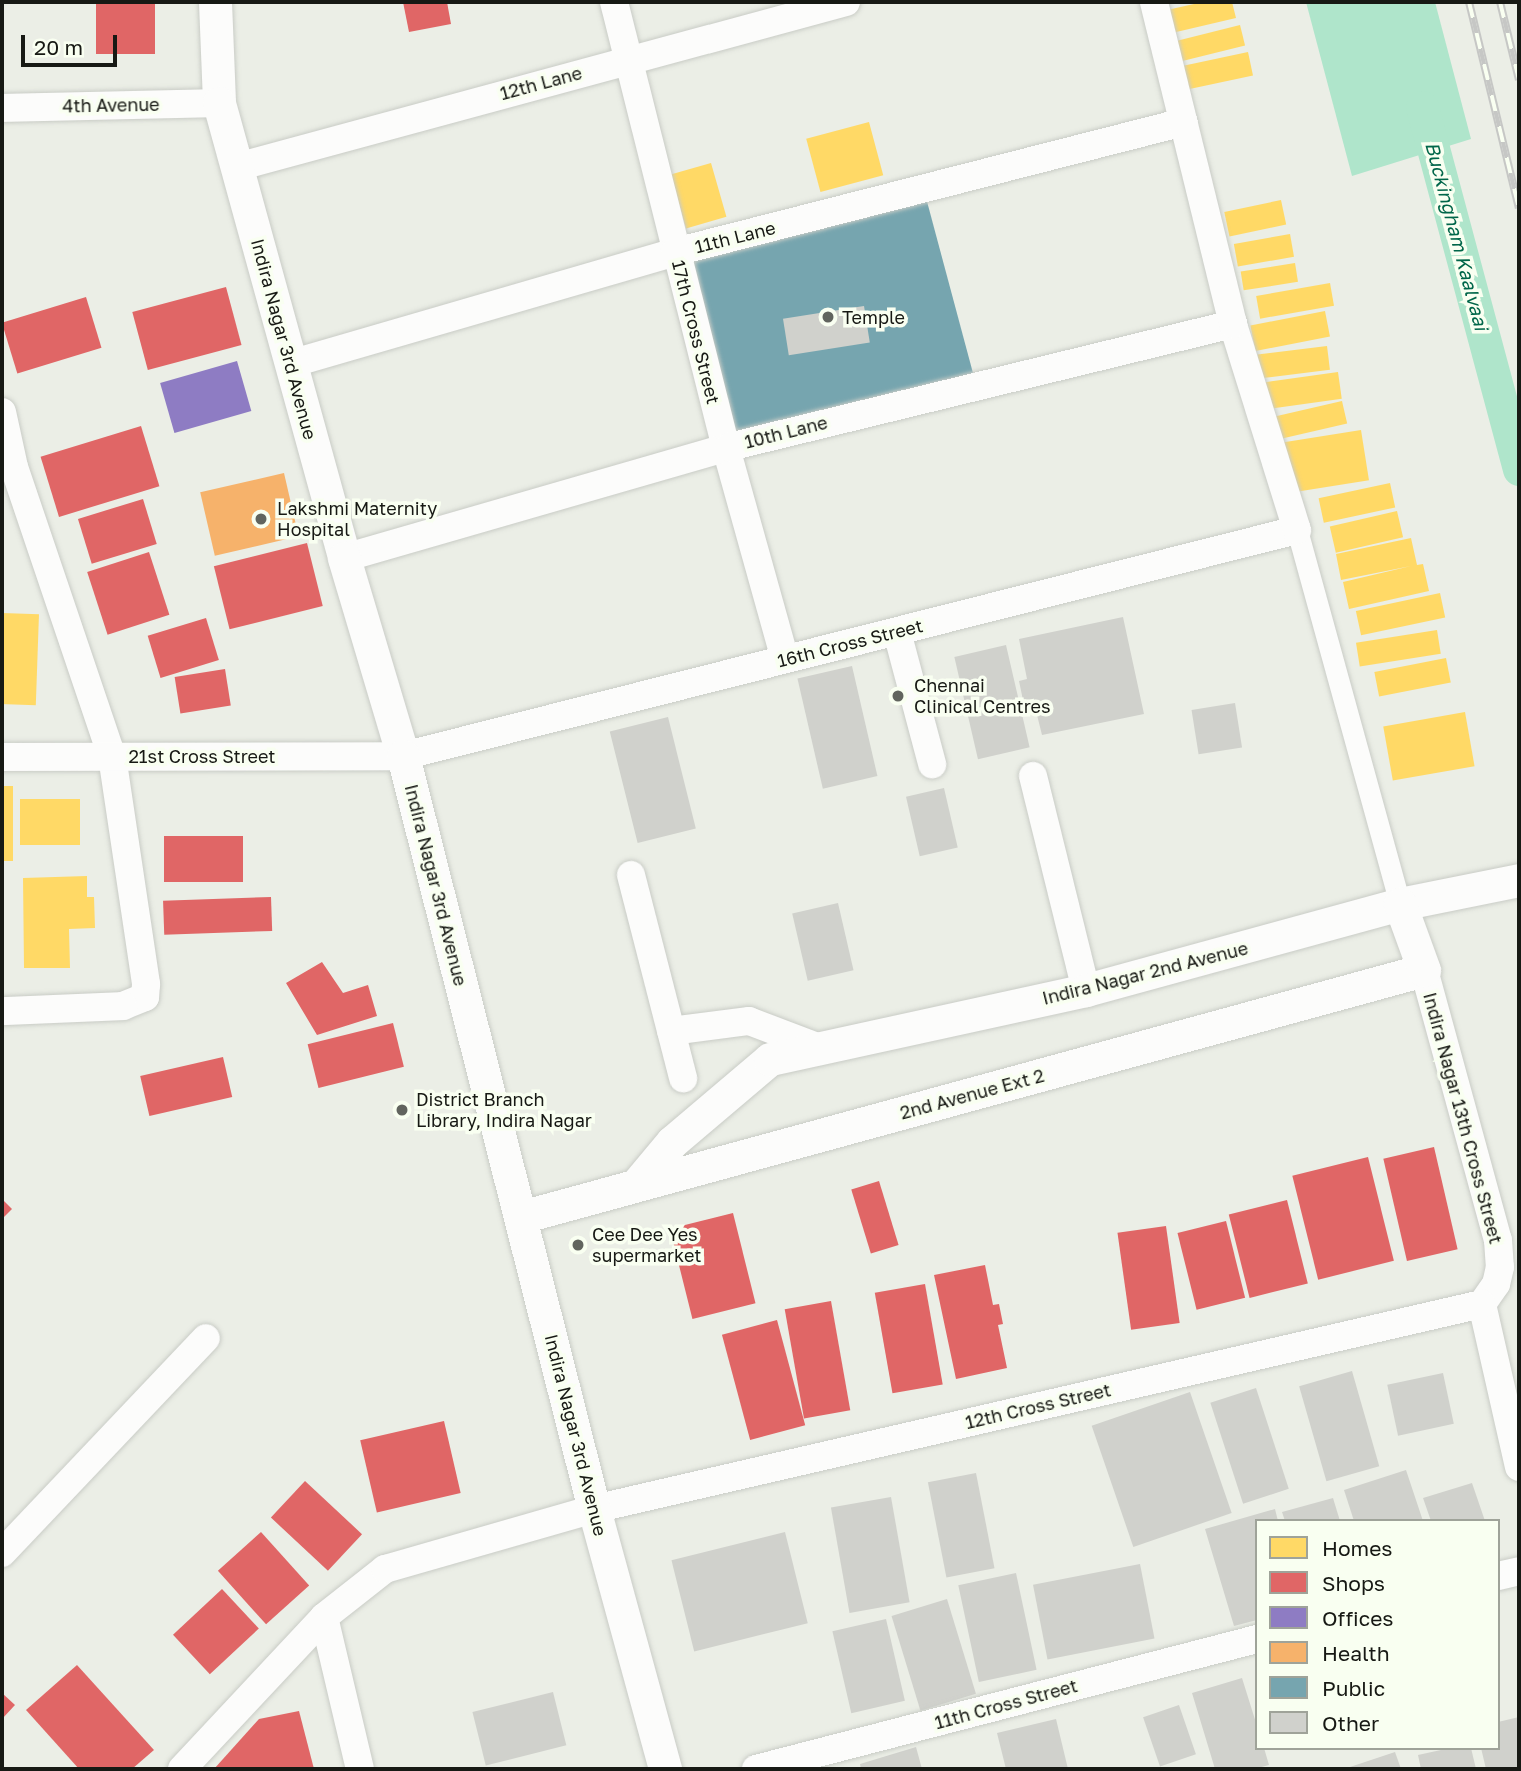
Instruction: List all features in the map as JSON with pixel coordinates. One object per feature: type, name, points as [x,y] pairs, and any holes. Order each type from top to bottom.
[{"type":"street","name":"Indira Nagar 3rd Avenue","points":[[215,2],[219,103],[344,558],[403,757],[594,1508],[665,1769]]},
{"type":"street","name":"17th Cross Street","points":[[614,2],[726,448],[785,659]]},
{"type":"street","name":"12th Lane","points":[[237,167],[846,2]]},
{"type":"street","points":[[1154,2],[1233,324],[1297,530],[1400,904],[1424,970]]},
{"type":"street","name":"4th Avenue","points":[[2,108],[219,103]]},
{"type":"street","name":"11th Lane","points":[[290,364],[676,252],[1184,122]]},
{"type":"street","name":"10th Lane","points":[[344,558],[726,448],[1233,324]]},
{"type":"street","points":[[2,412],[8,467],[112,756],[146,984],[145,996],[122,1006],[2,1011]]},
{"type":"street","name":"16th Cross Street","points":[[403,757],[1297,530]]},
{"type":"street","points":[[897,632],[932,764]]},
{"type":"street","name":"21st Cross Street","points":[[2,757],[403,757]]},
{"type":"street","points":[[1033,776],[1086,990]]},
{"type":"street","points":[[631,875],[683,1078]]},
{"type":"street","name":"Indira Nagar 2nd Avenue","points":[[636,1185],[672,1142],[770,1059],[1086,990],[1400,904],[1515,881]]},
{"type":"street","name":"2nd Avenue Ext 2","points":[[521,1217],[1424,970]]},
{"type":"street","name":"Indira Nagar 13th Cross Street","points":[[1424,970],[1498,1240],[1500,1268],[1496,1284],[1482,1304]]},
{"type":"street","points":[[671,1031],[749,1021],[820,1048]]},
{"type":"street","points":[[1482,1304],[1519,1467]]},
{"type":"street","name":"12th Cross Street","points":[[181,1769],[324,1617],[385,1569],[594,1508],[1482,1304]]},
{"type":"street","points":[[2,1553],[206,1338]]},
{"type":"street","points":[[1500,1576],[1519,1571]]},
{"type":"street","points":[[324,1617],[360,1769]]},
{"type":"street","name":"11th Cross Street","points":[[756,1769],[1255,1640]]},
{"type":"shaded area","points":[[1306,2],[1435,2],[1471,139],[1352,176]]},
{"type":"building: Homes","points":[[1203,2],[1232,2],[1236,18],[1172,33],[1167,10]]},
{"type":"building: Homes","points":[[1240,25],[1245,45],[1171,64],[1166,43]]},
{"type":"building: Homes","points":[[1248,52],[1253,75],[1183,90],[1178,67]]},
{"type":"building: Homes","points":[[869,122],[883,175],[820,192],[806,139]]},
{"type":"building: Homes","points":[[711,163],[726,217],[686,228],[671,175]]},
{"type":"building: Homes","points":[[1281,200],[1286,224],[1229,237],[1224,212]]},
{"type":"building: Homes","points":[[1290,234],[1294,257],[1238,267],[1234,244]]},
{"type":"building: Homes","points":[[1295,263],[1298,282],[1244,290],[1241,272]]},
{"type":"building: Homes","points":[[1330,283],[1334,306],[1260,319],[1256,296]]},
{"type":"building: Homes","points":[[1325,311],[1330,337],[1255,351],[1250,326]]},
{"type":"building: Homes","points":[[1327,346],[1330,370],[1260,378],[1258,355]]},
{"type":"building: Homes","points":[[1338,372],[1342,399],[1264,410],[1260,383]]},
{"type":"building: Homes","points":[[1342,401],[1347,423],[1279,439],[1274,417]]},
{"type":"building: Homes","points":[[1361,430],[1369,480],[1292,493],[1284,442]]},
{"type":"building: Homes","points":[[1390,483],[1395,507],[1324,523],[1319,498]]},
{"type":"building: Homes","points":[[1397,511],[1403,537],[1336,553],[1330,527]]},
{"type":"building: Homes","points":[[1411,538],[1417,565],[1423,564],[1429,591],[1349,609],[1343,582],[1411,566],[1341,580],[1336,554]]},
{"type":"building: Homes","points":[[1440,593],[1445,617],[1361,635],[1356,611]]},
{"type":"building: Homes","points":[[2,613],[39,614],[36,705],[2,704]]},
{"type":"building: Homes","points":[[1437,630],[1441,654],[1360,667],[1356,643]]},
{"type":"building: Homes","points":[[1446,658],[1451,683],[1379,696],[1374,672]]},
{"type":"building: Homes","points":[[1465,712],[1475,766],[1393,781],[1383,726]]},
{"type":"building: Homes","points":[[2,786],[13,786],[13,861],[2,861]]},
{"type":"building: Homes","points":[[20,799],[80,799],[80,845],[20,845]]},
{"type":"building: Homes","points":[[87,876],[87,897],[94,897],[95,928],[69,929],[70,968],[24,968],[23,878]]},
{"type":"building: Shops","points":[[96,2],[155,2],[155,54],[96,54]]},
{"type":"building: Shops","points":[[403,2],[447,2],[451,24],[409,32]]},
{"type":"building: Shops","points":[[226,287],[242,345],[148,370],[132,312]]},
{"type":"building: Shops","points":[[86,297],[101,348],[17,373],[2,323]]},
{"type":"building: Shops","points":[[141,426],[159,486],[59,517],[41,457]]},
{"type":"building: Shops","points":[[143,499],[157,544],[92,564],[78,519]]},
{"type":"building: Shops","points":[[307,543],[323,606],[230,629],[214,566]]},
{"type":"building: Shops","points":[[149,552],[169,615],[108,635],[87,572]]},
{"type":"building: Shops","points":[[206,618],[219,660],[161,678],[148,636]]},
{"type":"building: Shops","points":[[225,669],[231,706],[180,714],[175,677]]},
{"type":"building: Shops","points":[[164,836],[243,836],[243,882],[164,882]]},
{"type":"building: Shops","points":[[271,897],[272,931],[164,935],[163,901]]},
{"type":"building: Shops","points":[[322,962],[343,993],[368,985],[377,1016],[317,1035],[286,983]]},
{"type":"building: Shops","points":[[393,1023],[404,1067],[319,1088],[308,1044]]},
{"type":"building: Shops","points":[[223,1057],[232,1097],[149,1116],[140,1076]]},
{"type":"building: Shops","points":[[1434,1147],[1458,1249],[1407,1261],[1383,1159]]},
{"type":"building: Shops","points":[[1368,1157],[1394,1261],[1318,1280],[1292,1176]]},
{"type":"building: Shops","points":[[879,1181],[899,1245],[871,1254],[851,1189]]},
{"type":"building: Shops","points":[[2,1199],[12,1209],[2,1219]]},
{"type":"building: Shops","points":[[1287,1200],[1308,1283],[1250,1298],[1229,1215]]},
{"type":"building: Shops","points":[[733,1213],[755,1303],[692,1319],[670,1229]]},
{"type":"building: Shops","points":[[1226,1221],[1245,1298],[1197,1310],[1177,1233]]},
{"type":"building: Shops","points":[[1166,1226],[1180,1323],[1131,1330],[1117,1233]]},
{"type":"building: Shops","points":[[985,1265],[993,1305],[999,1304],[1003,1324],[998,1325],[1007,1368],[956,1379],[934,1275]]},
{"type":"building: Shops","points":[[925,1284],[943,1384],[892,1393],[875,1293]]},
{"type":"building: Shops","points":[[831,1301],[850,1410],[804,1418],[785,1309]]},
{"type":"building: Shops","points":[[777,1320],[805,1425],[750,1440],[722,1335]]},
{"type":"building: Shops","points":[[444,1421],[461,1493],[377,1512],[360,1440]]},
{"type":"building: Shops","points":[[305,1481],[362,1534],[328,1571],[271,1518]]},
{"type":"building: Shops","points":[[261,1532],[309,1586],[266,1624],[218,1571]]},
{"type":"building: Shops","points":[[222,1589],[259,1628],[210,1674],[173,1635]]},
{"type":"building: Shops","points":[[77,1665],[154,1750],[132,1769],[79,1769],[26,1710]]},
{"type":"building: Shops","points":[[2,1693],[15,1705],[2,1719]]},
{"type":"building: Shops","points":[[299,1711],[314,1769],[214,1769],[259,1719]]},
{"type":"building: Offices","points":[[237,361],[251,411],[174,433],[160,383]]},
{"type":"building: Health","points":[[284,473],[299,536],[215,556],[200,492]]},
{"type":"building: Public","name":"Temple","points":[[925,194],[974,378],[734,442],[684,258]]},
{"type":"building: Other","points":[[864,306],[870,343],[789,355],[783,319]]},
{"type":"building: Other","points":[[1123,617],[1144,714],[1042,735],[1034,703],[1024,705],[1019,681],[1027,679],[1019,639]]},
{"type":"building: Other","points":[[1006,645],[1030,747],[978,759],[954,657]]},
{"type":"building: Other","points":[[852,666],[877,776],[823,789],[797,679]]},
{"type":"building: Other","points":[[1235,703],[1242,747],[1199,754],[1192,710]]},
{"type":"building: Other","points":[[668,717],[696,829],[638,843],[610,732]]},
{"type":"building: Other","points":[[944,788],[958,847],[920,856],[906,797]]},
{"type":"building: Other","points":[[838,903],[854,970],[808,981],[792,914]]},
{"type":"building: Other","points":[[1352,1371],[1379,1466],[1326,1481],[1299,1386]]},
{"type":"building: Other","points":[[1443,1373],[1454,1424],[1398,1436],[1387,1385]]},
{"type":"building: Other","points":[[1256,1388],[1289,1489],[1243,1504],[1210,1403]]},
{"type":"building: Other","points":[[1190,1392],[1232,1513],[1133,1547],[1092,1426]]},
{"type":"building: Other","points":[[1406,1470],[1422,1519],[1353,1519],[1344,1490]]},
{"type":"building: Other","points":[[976,1473],[995,1568],[946,1578],[928,1482]]},
{"type":"building: Other","points":[[1472,1483],[1484,1519],[1430,1519],[1423,1498]]},
{"type":"building: Other","points":[[891,1497],[910,1602],[850,1613],[831,1508]]},
{"type":"building: Other","points":[[1333,1498],[1339,1519],[1284,1519],[1282,1512]]},
{"type":"building: Other","points":[[1275,1509],[1278,1519],[1255,1519],[1255,1621],[1234,1626],[1205,1529]]},
{"type":"building: Other","points":[[785,1532],[808,1623],[694,1652],[671,1560]]},
{"type":"building: Other","points":[[1140,1564],[1155,1639],[1048,1659],[1033,1585]]},
{"type":"building: Other","points":[[1016,1573],[1037,1670],[979,1682],[958,1585]]},
{"type":"building: Other","points":[[947,1599],[976,1694],[920,1711],[892,1616]]},
{"type":"building: Other","points":[[886,1619],[905,1701],[851,1713],[832,1631]]},
{"type":"building: Other","points":[[1242,1678],[1255,1720],[1255,1750],[1265,1750],[1269,1765],[1254,1769],[1215,1769],[1192,1693]]},
{"type":"building: Other","points":[[553,1692],[566,1745],[486,1765],[472,1712]]},
{"type":"building: Other","points":[[1179,1705],[1196,1754],[1160,1767],[1143,1717]]},
{"type":"building: Other","points":[[1519,1717],[1519,1769],[1486,1769],[1481,1750],[1500,1750],[1500,1722]]},
{"type":"building: Other","points":[[1056,1719],[1068,1769],[1006,1769],[997,1733]]},
{"type":"building: Other","points":[[916,1747],[922,1769],[861,1769],[860,1764]]},
{"type":"building: Other","points":[[1441,1750],[1471,1750],[1476,1769],[1421,1769],[1418,1755]]},
{"type":"building: Other","points":[[1395,1752],[1401,1769],[1350,1767]]},
{"type":"waterway","name":"Buckingham Kaalvaai","points":[[1422,107],[1519,469]]},
{"type":"railway","points":[[1469,2],[1519,208]]},
{"type":"railway","points":[[1500,2],[1519,80]]},
{"type":"place","name":"Temple","points":[[828,317]]},
{"type":"place","name":"Lakshmi Maternity Hospital","points":[[261,519]]},
{"type":"place","name":"Chennai Clinical Centres","points":[[898,696]]},
{"type":"place","name":"District Branch Library, Indira Nagar","points":[[402,1110]]},
{"type":"place","name":"Cee Dee Yes supermarket","points":[[578,1245]]}]
